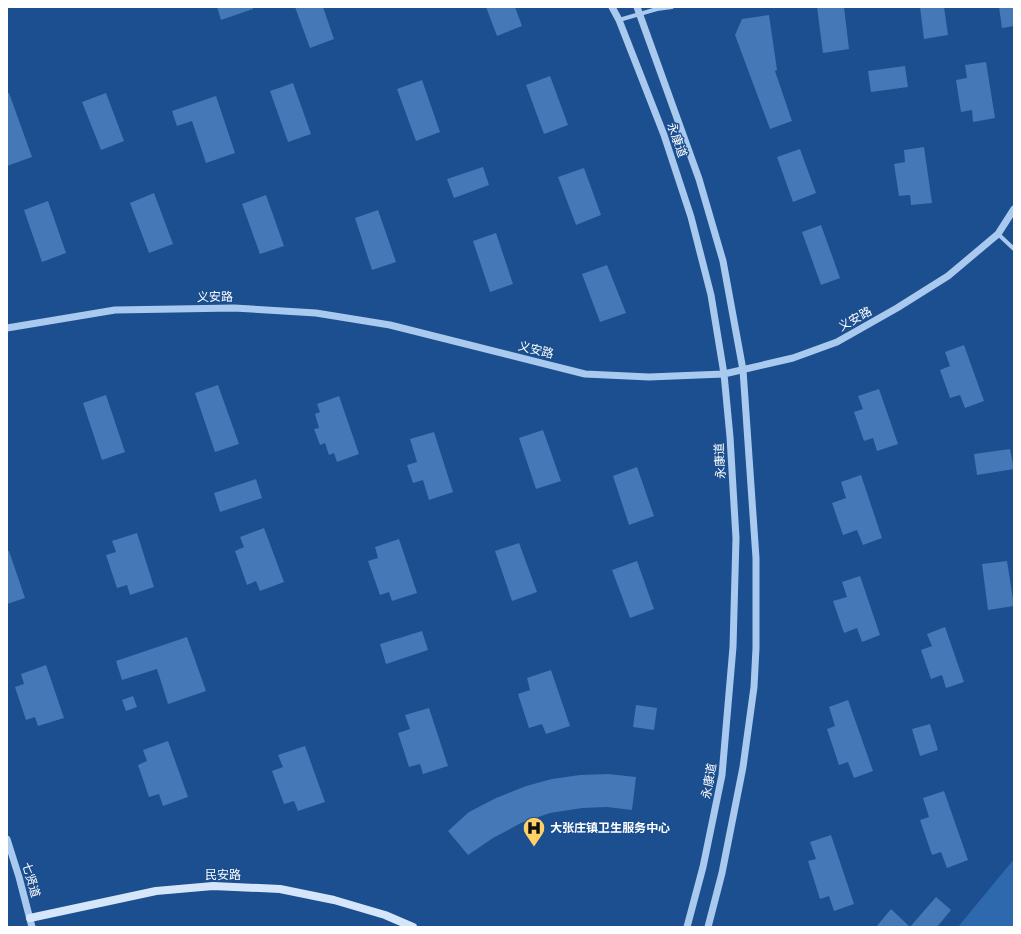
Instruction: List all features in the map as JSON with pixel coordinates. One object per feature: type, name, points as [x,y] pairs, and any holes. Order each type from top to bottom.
[{"type":"main road","name":"民安路","points":[[30,918],[156,891],[213,886],[280,889],[334,900],[385,915],[413,927]]},
{"type":"street","name":"永康道","points":[[612,7],[619,20],[664,135],[692,217],[712,295],[724,374],[730,437],[736,538],[733,646],[722,775],[703,867],[687,927]]},
{"type":"street","name":"永康道","points":[[637,7],[700,179],[723,261],[743,370],[756,558],[756,648],[754,687],[743,767],[722,873],[708,927]]},
{"type":"street","points":[[619,20],[657,9],[672,7]]},
{"type":"street","name":"义安路","points":[[7,328],[115,310],[241,308],[316,313],[390,325],[585,374],[649,377],[724,374],[793,358],[837,342],[897,308],[948,276],[998,234],[1014,209]]},
{"type":"street","points":[[998,234],[1014,249]]},
{"type":"street","name":"七贤道","points":[[7,839],[32,927]]},
{"type":"shaded area","points":[[1014,859],[1014,927],[958,927]]},
{"type":"building","points":[[217,7],[253,7],[253,9],[221,20]]},
{"type":"building","points":[[295,7],[323,7],[334,39],[310,48]]},
{"type":"building","points":[[486,7],[515,7],[522,26],[497,36]]},
{"type":"building","points":[[817,7],[844,7],[849,49],[823,53]]},
{"type":"building","points":[[920,7],[944,7],[948,35],[924,39]]},
{"type":"building","points":[[999,7],[1014,7],[1014,26],[1002,28]]},
{"type":"building","points":[[769,15],[777,70],[775,71],[792,121],[770,129],[735,35],[742,19]]},
{"type":"building","points":[[986,62],[995,118],[973,122],[972,110],[961,112],[956,80],[967,78],[965,65]]},
{"type":"building","points":[[905,66],[908,87],[871,92],[868,71]]},
{"type":"building","points":[[550,76],[568,125],[544,134],[526,85]]},
{"type":"building","points":[[422,80],[440,132],[416,141],[397,89]]},
{"type":"building","points":[[293,83],[311,134],[288,142],[270,91]]},
{"type":"building","points":[[7,93],[9,93],[32,157],[7,166]]},
{"type":"building","points":[[106,93],[124,141],[101,150],[82,102]]},
{"type":"building","points":[[216,96],[235,153],[206,163],[192,121],[177,126],[172,111]]},
{"type":"building","points":[[924,147],[932,203],[911,205],[910,195],[899,196],[894,164],[905,162],[904,150]]},
{"type":"building","points":[[800,149],[816,193],[793,202],[777,157]]},
{"type":"building","points":[[483,167],[489,185],[454,198],[447,179]]},
{"type":"building","points":[[584,168],[601,215],[576,225],[558,177]]},
{"type":"building","points":[[154,193],[173,244],[149,253],[130,203]]},
{"type":"building","points":[[266,195],[284,246],[260,254],[242,204]]},
{"type":"building","points":[[48,201],[66,253],[42,262],[24,210]]},
{"type":"building","points":[[378,210],[396,262],[372,270],[355,218]]},
{"type":"building","points":[[821,225],[840,278],[821,285],[802,232]]},
{"type":"building","points":[[496,233],[513,284],[490,292],[473,241]]},
{"type":"building","points":[[607,265],[626,313],[600,322],[582,274]]},
{"type":"building","points":[[964,345],[984,401],[965,408],[960,395],[950,398],[940,370],[950,366],[945,352]]},
{"type":"building","points":[[218,385],[239,444],[215,452],[195,393]]},
{"type":"building","points":[[879,389],[898,444],[877,451],[873,438],[864,441],[854,412],[863,409],[858,396]]},
{"type":"building","points":[[106,395],[125,452],[102,460],[83,403]]},
{"type":"building","points":[[339,396],[359,454],[337,462],[334,453],[329,455],[325,443],[320,445],[314,429],[319,428],[315,414],[320,412],[317,404]]},
{"type":"building","points":[[543,430],[561,481],[536,489],[519,438]]},
{"type":"building","points":[[434,432],[453,492],[429,500],[423,480],[413,483],[407,465],[417,462],[410,439]]},
{"type":"building","points":[[1010,449],[1014,469],[977,475],[974,454]]},
{"type":"building","points":[[637,467],[654,516],[629,525],[613,476]]},
{"type":"building","points":[[861,475],[882,538],[863,545],[857,530],[843,535],[832,503],[846,498],[841,482]]},
{"type":"building","points":[[256,479],[262,498],[220,512],[214,493]]},
{"type":"building","points":[[264,528],[284,582],[260,591],[256,581],[247,585],[235,551],[244,547],[240,537]]},
{"type":"building","points":[[137,533],[154,587],[130,595],[127,585],[117,588],[106,555],[116,552],[112,541]]},
{"type":"building","points":[[399,539],[417,593],[392,601],[389,592],[380,595],[368,561],[378,558],[375,547]]},
{"type":"building","points":[[519,543],[537,592],[512,601],[495,551]]},
{"type":"building","points":[[7,551],[9,551],[25,598],[7,604]]},
{"type":"building","points":[[637,561],[654,609],[630,618],[612,570]]},
{"type":"building","points":[[1007,561],[1014,606],[988,610],[982,564]]},
{"type":"building","points":[[860,576],[880,635],[862,642],[857,628],[844,633],[833,601],[847,597],[842,582]]},
{"type":"building","points":[[945,627],[964,682],[946,688],[942,675],[931,679],[921,650],[932,646],[927,634]]},
{"type":"building","points":[[422,631],[428,650],[386,664],[380,644]]},
{"type":"building","points":[[187,637],[206,691],[168,704],[157,669],[122,680],[116,661]]},
{"type":"building","points":[[46,665],[64,718],[38,726],[35,717],[26,720],[15,687],[24,684],[21,674]]},
{"type":"building","points":[[551,670],[570,726],[546,734],[542,724],[529,728],[518,694],[530,690],[527,678]]},
{"type":"building","points":[[133,696],[137,707],[126,711],[122,700]]},
{"type":"building","points":[[848,700],[873,771],[854,778],[848,762],[839,765],[827,729],[835,726],[829,707]]},
{"type":"building","points":[[636,705],[657,708],[654,730],[633,727]]},
{"type":"building","points":[[429,708],[448,766],[423,774],[420,764],[409,767],[398,733],[410,729],[405,715]]},
{"type":"building","points":[[930,724],[938,750],[920,756],[912,729]]},
{"type":"building","points":[[168,741],[188,797],[163,806],[159,794],[149,797],[138,765],[147,761],[143,750]]},
{"type":"building","points":[[305,746],[325,802],[298,811],[294,801],[284,804],[272,771],[283,767],[278,755]]},
{"type":"building","points":[[608,774],[636,777],[632,810],[607,807],[582,808],[550,813],[521,823],[493,838],[468,855],[448,831],[469,812],[496,798],[526,786],[552,779],[580,775]]},
{"type":"building","points":[[944,791],[968,860],[947,868],[941,852],[932,855],[920,820],[929,817],[923,798]]},
{"type":"building","points":[[831,835],[854,904],[834,911],[829,896],[820,899],[808,861],[816,859],[810,842]]},
{"type":"building","points":[[936,897],[951,910],[937,927],[910,927]]},
{"type":"building","points":[[891,909],[910,927],[876,927]]},
{"type":"place","name":"大张庄镇卫生服务中心","points":[[534,848]]}]
